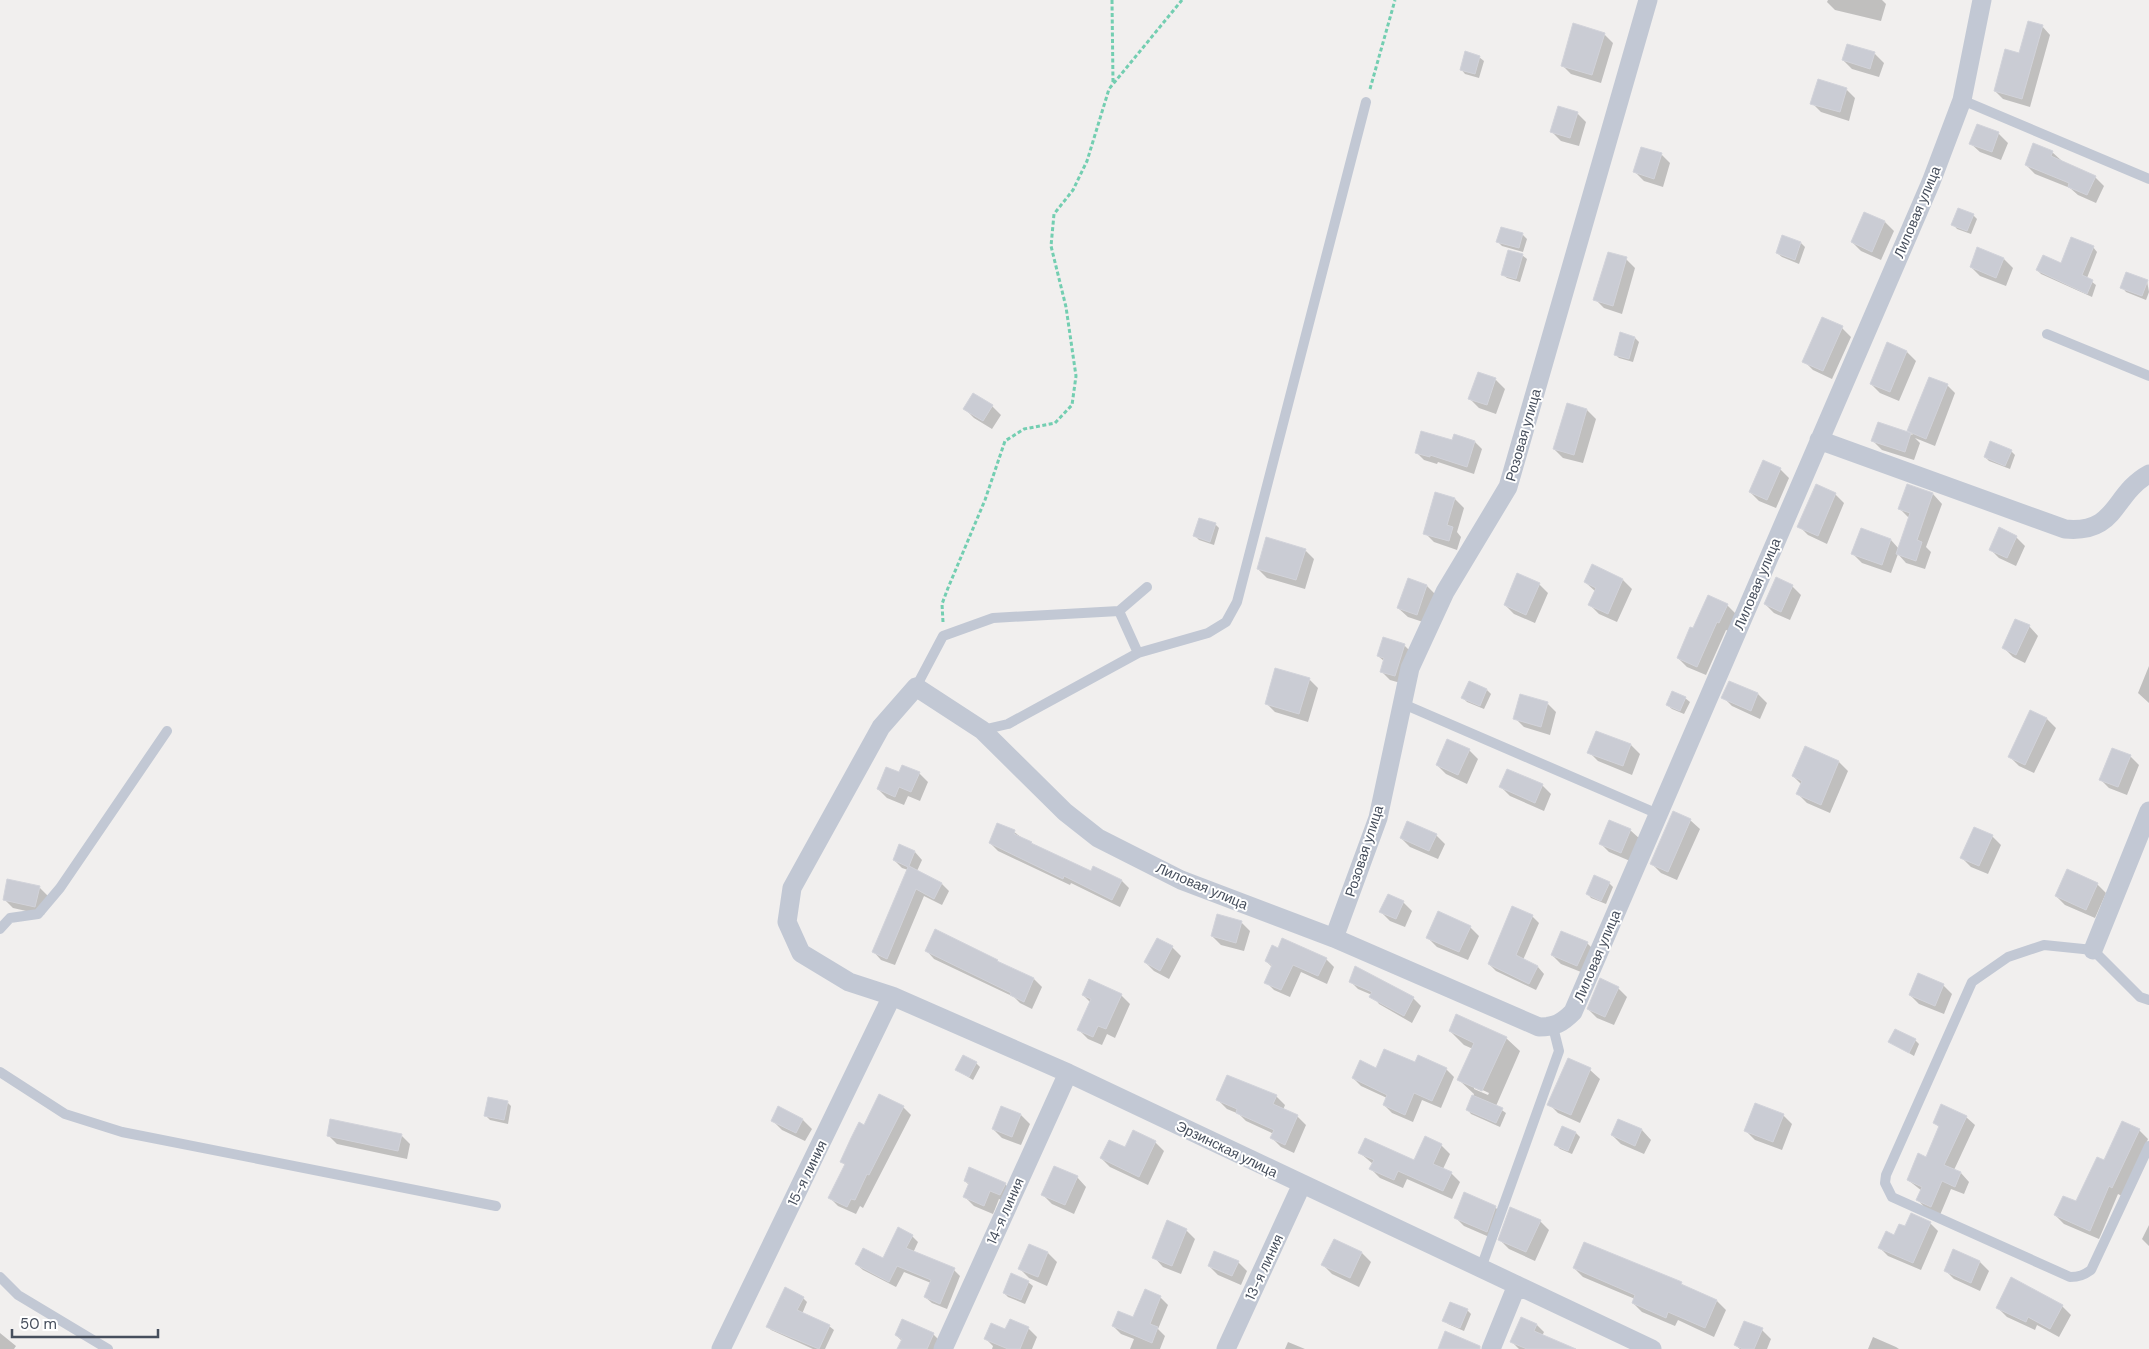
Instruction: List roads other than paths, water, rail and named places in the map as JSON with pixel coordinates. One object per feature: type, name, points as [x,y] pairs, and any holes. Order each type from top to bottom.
[{"type":"street","name":"Розовая улица","points":[[1334,938],[1378,818],[1410,668],[1445,592],[1508,487],[1648,0]]},
{"type":"street","name":"Лиловая улица","points":[[916,687],[982,730],[1066,812],[1098,838],[1182,880],[1334,938],[1539,1027],[1552,1027],[1563,1021],[1573,1012],[1930,182],[1962,100],[1982,0]]},
{"type":"street","points":[[1819,440],[2065,529],[2083,531],[2101,523],[2137,481],[2149,474]]},
{"type":"street","name":"Эрзинская улица","points":[[916,687],[881,727],[792,888],[787,922],[801,953],[849,982],[892,996],[1068,1072],[1652,1349]]},
{"type":"street","points":[[2093,950],[2149,811]]},
{"type":"street","name":"15-я линия","points":[[721,1349],[892,996]]},
{"type":"street","name":"14-я линия","points":[[943,1349],[1068,1072]]},
{"type":"street","name":"13-я линия","points":[[1226,1349],[1302,1184]]},
{"type":"street","points":[[1491,1349],[1517,1285]]},
{"type":"lane","points":[[1962,100],[2149,179]]},
{"type":"lane","points":[[982,730],[1008,724],[1138,653],[1208,633],[1226,622],[1237,602],[1366,102]]},
{"type":"lane","points":[[2047,334],[2149,376]]},
{"type":"lane","points":[[916,687],[943,636],[993,618],[1119,610],[1147,588]]},
{"type":"lane","points":[[1119,610],[1138,653]]},
{"type":"lane","points":[[1401,703],[1658,814]]},
{"type":"lane","points":[[0,929],[10,918],[38,914],[60,888],[167,731]]},
{"type":"lane","points":[[2149,1000],[2140,998],[2093,950],[2044,945],[2008,957],[1972,982],[1886,1175],[1885,1183],[1892,1197],[2070,1276],[2077,1277],[2091,1270],[2149,1146]]},
{"type":"lane","points":[[1481,1268],[1559,1051],[1552,1027]]},
{"type":"lane","points":[[0,1072],[65,1114],[122,1132],[496,1206]]},
{"type":"lane","points":[[0,1277],[18,1294],[108,1349]]}]
